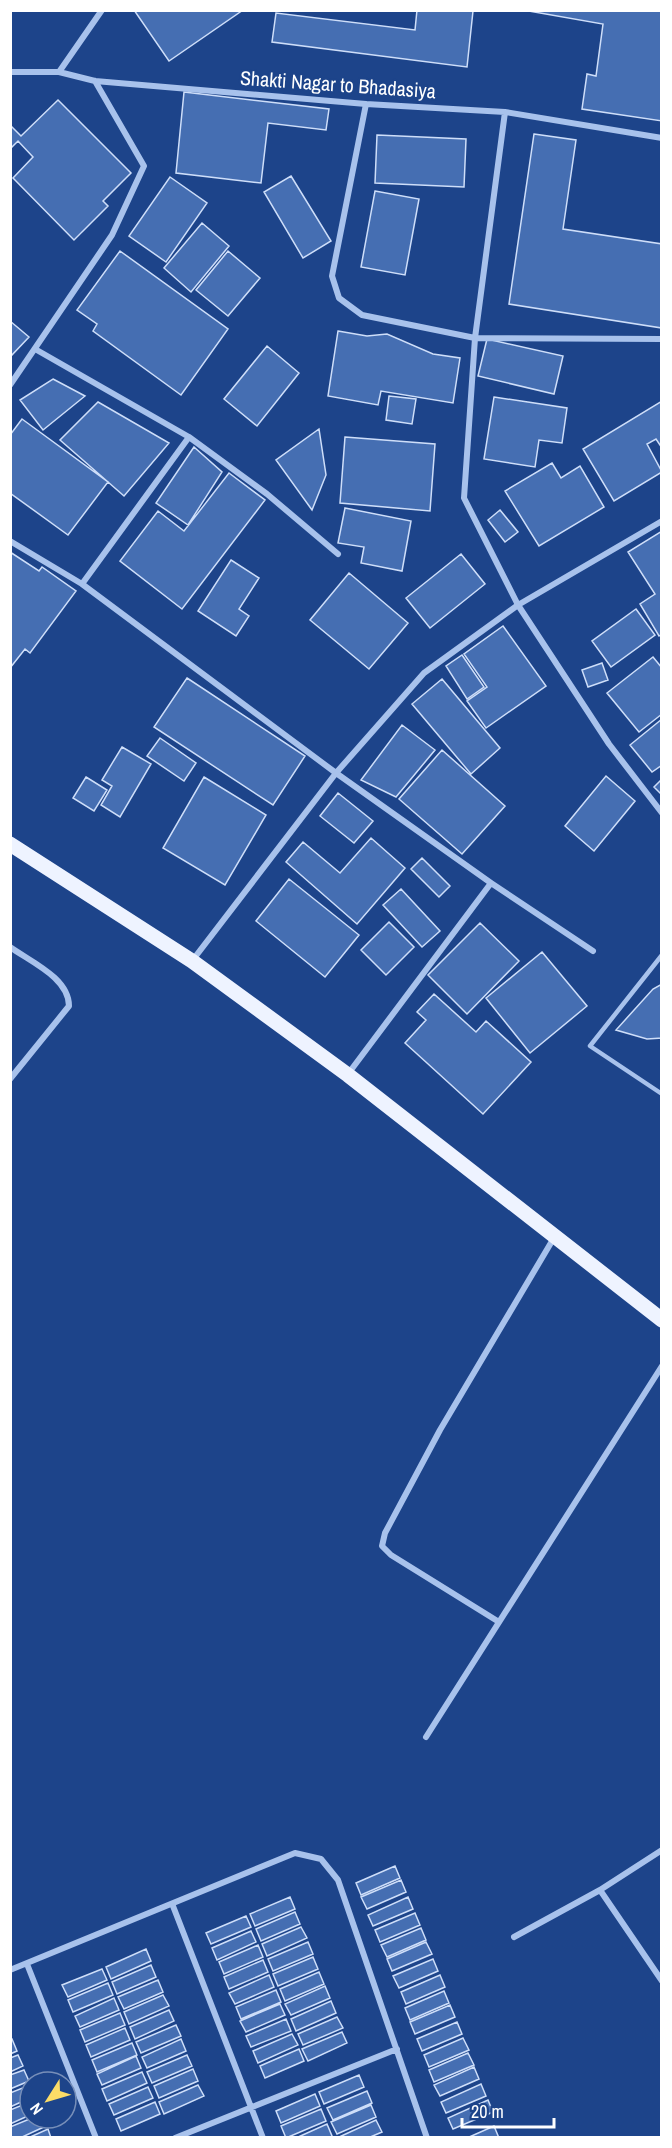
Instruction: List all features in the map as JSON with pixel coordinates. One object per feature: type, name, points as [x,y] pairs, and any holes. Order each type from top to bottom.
[{"type":"main road","points":[[10,844],[192,961],[348,1075],[662,1320]]},
{"type":"street","points":[[59,72],[102,10]]},
{"type":"street","name":"Shakti Nagar to Bhadasiya","points":[[10,72],[59,72],[95,81],[366,104],[505,112],[662,138]]},
{"type":"street","points":[[10,385],[112,235],[144,166],[95,81]]},
{"type":"street","points":[[366,104],[332,276],[339,298],[362,315],[475,338],[662,339]]},
{"type":"street","points":[[505,112],[475,338],[464,498],[518,605],[609,744],[662,813]]},
{"type":"street","points":[[35,350],[189,437],[267,494],[338,554]]},
{"type":"street","points":[[82,584],[189,437]]},
{"type":"street","points":[[192,961],[336,773],[424,673],[518,605],[662,520]]},
{"type":"street","points":[[10,541],[82,584],[336,773],[491,883],[593,951]]},
{"type":"street","points":[[348,1075],[491,883]]},
{"type":"street","points":[[10,947],[62,984],[69,996],[69,1006],[10,1078]]},
{"type":"street","points":[[499,1622],[391,1555],[382,1546],[385,1533],[440,1430],[555,1236]]},
{"type":"street","points":[[426,1737],[662,1366]]},
{"type":"street","points":[[514,1937],[600,1890],[662,1850]]},
{"type":"street","points":[[10,1970],[173,1906],[294,1853],[321,1859],[338,1880],[427,2138]]},
{"type":"street","points":[[600,1890],[662,1981]]},
{"type":"street","points":[[173,1906],[262,2138]]},
{"type":"street","points":[[27,1964],[96,2138]]},
{"type":"street","points":[[175,2138],[397,2049]]},
{"type":"lane","points":[[662,955],[590,1046],[662,1094]]},
{"type":"building","points":[[134,10],[243,10],[169,61]]},
{"type":"building","points":[[417,10],[473,11],[467,67],[272,42],[276,13],[415,30]]},
{"type":"building","points":[[523,10],[662,10],[662,121],[582,109],[587,74],[596,76],[603,24]]},
{"type":"building","points":[[184,92],[329,109],[326,130],[268,123],[261,183],[176,173]]},
{"type":"building","points":[[58,100],[131,173],[103,201],[108,206],[74,240],[13,178],[33,157],[18,141],[10,149],[10,125],[21,136]]},
{"type":"building","points":[[534,134],[576,140],[563,229],[662,244],[662,328],[509,304]]},
{"type":"building","points":[[377,135],[466,139],[464,187],[375,183]]},
{"type":"building","points":[[291,176],[331,241],[303,258],[264,192]]},
{"type":"building","points":[[170,177],[207,203],[166,262],[129,236]]},
{"type":"building","points":[[375,191],[419,199],[405,275],[361,267]]},
{"type":"building","points":[[202,223],[229,246],[191,292],[164,268]]},
{"type":"building","points":[[120,251],[228,329],[181,395],[93,331],[97,324],[77,310]]},
{"type":"building","points":[[228,251],[260,278],[228,316],[196,290]]},
{"type":"building","points":[[10,321],[29,337],[10,357]]},
{"type":"building","points":[[338,331],[367,336],[387,334],[433,354],[460,358],[453,403],[381,391],[378,405],[328,396]]},
{"type":"building","points":[[487,339],[563,356],[554,394],[478,376]]},
{"type":"building","points":[[267,346],[299,373],[257,426],[224,399]]},
{"type":"building","points":[[53,379],[85,396],[43,430],[20,400]]},
{"type":"building","points":[[389,396],[416,399],[412,424],[386,420]]},
{"type":"building","points":[[494,397],[567,408],[562,443],[539,440],[535,467],[484,459]]},
{"type":"building","points":[[662,401],[662,448],[656,439],[647,444],[662,472],[614,501],[583,449]]},
{"type":"building","points":[[98,402],[169,443],[124,496],[60,440]]},
{"type":"building","points":[[22,419],[108,482],[68,535],[10,493],[10,435]]},
{"type":"building","points":[[319,429],[326,475],[312,510],[276,460]]},
{"type":"building","points":[[345,437],[435,444],[430,511],[340,503]]},
{"type":"building","points":[[194,447],[222,472],[188,525],[156,503]]},
{"type":"building","points":[[552,463],[561,478],[580,466],[604,507],[539,546],[505,491]]},
{"type":"building","points":[[229,473],[265,500],[182,609],[120,561],[158,511],[184,531]]},
{"type":"building","points":[[345,508],[411,521],[402,571],[361,563],[364,547],[338,543]]},
{"type":"building","points":[[500,510],[518,532],[505,542],[488,520]]},
{"type":"building","points":[[662,531],[662,634],[659,636],[640,604],[655,594],[628,552]]},
{"type":"building","points":[[10,552],[39,571],[42,567],[76,591],[30,653],[25,649],[10,668]]},
{"type":"building","points":[[461,554],[485,584],[430,628],[406,598]]},
{"type":"building","points":[[231,560],[259,578],[239,609],[249,616],[236,636],[198,611]]},
{"type":"building","points":[[349,573],[408,623],[369,669],[310,620]]},
{"type":"building","points":[[636,609],[655,635],[611,667],[592,641]]},
{"type":"building","points":[[503,626],[546,686],[486,728],[467,701],[487,687],[464,654]]},
{"type":"building","points":[[462,655],[484,687],[467,699],[446,666]]},
{"type":"building","points":[[653,657],[662,668],[662,714],[639,732],[607,693]]},
{"type":"building","points":[[602,663],[608,680],[588,687],[582,670]]},
{"type":"building","points":[[187,678],[305,756],[273,805],[154,727]]},
{"type":"building","points":[[442,679],[500,748],[471,774],[412,704]]},
{"type":"building","points":[[662,719],[662,765],[652,772],[630,745]]},
{"type":"building","points":[[402,725],[435,750],[396,797],[361,780]]},
{"type":"building","points":[[160,738],[196,763],[184,781],[147,756]]},
{"type":"building","points":[[122,747],[151,764],[120,817],[101,805],[112,786],[102,780]]},
{"type":"building","points":[[442,750],[505,806],[462,854],[399,799]]},
{"type":"building","points":[[606,776],[635,801],[594,851],[565,826]]},
{"type":"building","points":[[86,777],[107,790],[94,811],[73,798]]},
{"type":"building","points":[[204,777],[266,815],[225,885],[163,848]]},
{"type":"building","points":[[662,779],[662,795],[654,787]]},
{"type":"building","points":[[338,793],[373,821],[354,843],[320,816]]},
{"type":"building","points":[[371,838],[405,868],[357,924],[286,862],[303,842],[340,873]]},
{"type":"building","points":[[422,858],[450,886],[439,897],[411,869]]},
{"type":"building","points":[[289,879],[359,935],[325,977],[256,921]]},
{"type":"building","points":[[401,889],[440,931],[422,947],[383,905]]},
{"type":"building","points":[[389,922],[414,947],[386,975],[361,950]]},
{"type":"building","points":[[480,923],[519,961],[467,1014],[428,975]]},
{"type":"building","points":[[542,952],[587,1006],[530,1053],[486,998]]},
{"type":"building","points":[[662,984],[662,1038],[647,1039],[616,1030],[653,989]]},
{"type":"building","points":[[434,994],[476,1032],[486,1021],[531,1062],[483,1114],[405,1043],[426,1020],[417,1012]]},
{"type":"building","points":[[395,1866],[400,1878],[361,1895],[356,1883]]},
{"type":"building","points":[[401,1880],[406,1892],[367,1909],[361,1897]]},
{"type":"building","points":[[290,1897],[295,1909],[255,1926],[250,1914]]},
{"type":"building","points":[[408,1897],[413,1909],[373,1926],[368,1915]]},
{"type":"building","points":[[295,1912],[300,1924],[261,1941],[256,1929]]},
{"type":"building","points":[[415,1913],[420,1925],[380,1942],[375,1930]]},
{"type":"building","points":[[246,1916],[251,1927],[211,1944],[206,1933]]},
{"type":"building","points":[[301,1927],[307,1938],[267,1956],[262,1944]]},
{"type":"building","points":[[421,1928],[426,1940],[387,1957],[381,1945]]},
{"type":"building","points":[[251,1931],[256,1942],[217,1960],[212,1948]]},
{"type":"building","points":[[308,1942],[313,1954],[273,1971],[268,1959]]},
{"type":"building","points":[[426,1942],[432,1954],[392,1971],[387,1959]]},
{"type":"building","points":[[258,1945],[263,1957],[224,1974],[219,1962]]},
{"type":"building","points":[[146,1949],[151,1961],[111,1979],[106,1967]]},
{"type":"building","points":[[313,1957],[318,1969],[278,1986],[273,1974]]},
{"type":"building","points":[[433,1959],[438,1971],[399,1988],[393,1976]]},
{"type":"building","points":[[263,1960],[268,1972],[229,1989],[224,1977]]},
{"type":"building","points":[[151,1965],[156,1977],[117,1994],[112,1982]]},
{"type":"building","points":[[102,1969],[107,1980],[68,1997],[62,1985]]},
{"type":"building","points":[[319,1972],[324,1984],[285,2001],[280,1989]]},
{"type":"building","points":[[269,1975],[274,1987],[235,2004],[229,1993]]},
{"type":"building","points":[[440,1975],[445,1987],[406,2004],[401,1992]]},
{"type":"building","points":[[158,1980],[163,1992],[124,2009],[118,1997]]},
{"type":"building","points":[[108,1983],[113,1995],[73,2012],[68,2000]]},
{"type":"building","points":[[325,1986],[330,1998],[291,2015],[285,2004]]},
{"type":"building","points":[[276,1990],[281,2002],[241,2019],[236,2007]]},
{"type":"building","points":[[444,1991],[449,2003],[410,2020],[405,2008]]},
{"type":"building","points":[[163,1995],[169,2006],[129,2024],[124,2012]]},
{"type":"building","points":[[114,1998],[119,2010],[80,2027],[75,2016]]},
{"type":"building","points":[[331,2001],[336,2013],[296,2031],[291,2019]]},
{"type":"building","points":[[280,2004],[285,2015],[246,2032],[240,2021]]},
{"type":"building","points":[[450,2005],[455,2017],[415,2034],[410,2022]]},
{"type":"building","points":[[169,2010],[174,2021],[135,2039],[130,2027]]},
{"type":"building","points":[[120,2013],[125,2025],[85,2042],[80,2030]]},
{"type":"building","points":[[337,2017],[343,2028],[303,2045],[298,2034]]},
{"type":"building","points":[[286,2019],[291,2031],[251,2047],[246,2036]]},
{"type":"building","points":[[457,2022],[462,2034],[422,2051],[417,2039]]},
{"type":"building","points":[[176,2025],[181,2036],[141,2053],[136,2042]]},
{"type":"building","points":[[125,2028],[130,2040],[91,2057],[86,2045]]},
{"type":"building","points":[[342,2032],[347,2043],[308,2061],[302,2049]]},
{"type":"building","points":[[292,2034],[298,2045],[258,2063],[253,2051]]},
{"type":"building","points":[[463,2038],[469,2050],[429,2067],[424,2055]]},
{"type":"building","points":[[12,2039],[17,2051],[10,2054],[10,2040]]},
{"type":"building","points":[[181,2039],[186,2051],[147,2068],[142,2057]]},
{"type":"building","points":[[132,2043],[137,2055],[97,2072],[92,2060]]},
{"type":"building","points":[[299,2049],[304,2061],[265,2078],[260,2066]]},
{"type":"building","points":[[468,2053],[474,2065],[434,2082],[429,2070]]},
{"type":"building","points":[[18,2055],[23,2066],[10,2072],[10,2058]]},
{"type":"building","points":[[187,2055],[192,2066],[152,2083],[147,2072]]},
{"type":"building","points":[[136,2056],[141,2068],[102,2085],[97,2074]]},
{"type":"building","points":[[474,2067],[479,2079],[440,2096],[434,2085]]},
{"type":"building","points":[[193,2069],[198,2081],[159,2098],[154,2086]]},
{"type":"building","points":[[18,2072],[18,2086],[10,2089],[10,2075]]},
{"type":"building","points":[[142,2072],[147,2083],[107,2101],[102,2089]]},
{"type":"building","points":[[359,2075],[364,2087],[324,2104],[319,2092]]},
{"type":"building","points":[[481,2084],[486,2096],[446,2113],[441,2102]]},
{"type":"building","points":[[198,2085],[204,2096],[164,2114],[159,2102]]},
{"type":"building","points":[[148,2087],[153,2098],[114,2115],[109,2104]]},
{"type":"building","points":[[18,2090],[18,2103],[10,2107],[10,2093]]},
{"type":"building","points":[[367,2091],[372,2103],[333,2120],[327,2108]]},
{"type":"building","points":[[315,2094],[320,2106],[281,2123],[276,2111]]},
{"type":"building","points":[[488,2100],[493,2112],[453,2129],[448,2118]]},
{"type":"building","points":[[155,2102],[160,2114],[121,2131],[116,2119]]},
{"type":"building","points":[[371,2105],[376,2117],[337,2134],[331,2122]]},
{"type":"building","points":[[18,2107],[18,2120],[10,2124],[10,2110]]},
{"type":"building","points":[[321,2109],[326,2121],[286,2138],[281,2126]]},
{"type":"building","points":[[376,2120],[382,2132],[368,2138],[337,2138]]},
{"type":"building","points":[[18,2124],[18,2130],[37,2130],[20,2138],[10,2138],[10,2127]]},
{"type":"building","points":[[327,2124],[332,2136],[328,2138],[296,2138]]},
{"type":"building","points":[[494,2126],[499,2138],[467,2138]]},
{"type":"building","points":[[48,2130],[51,2138],[28,2138]]}]
